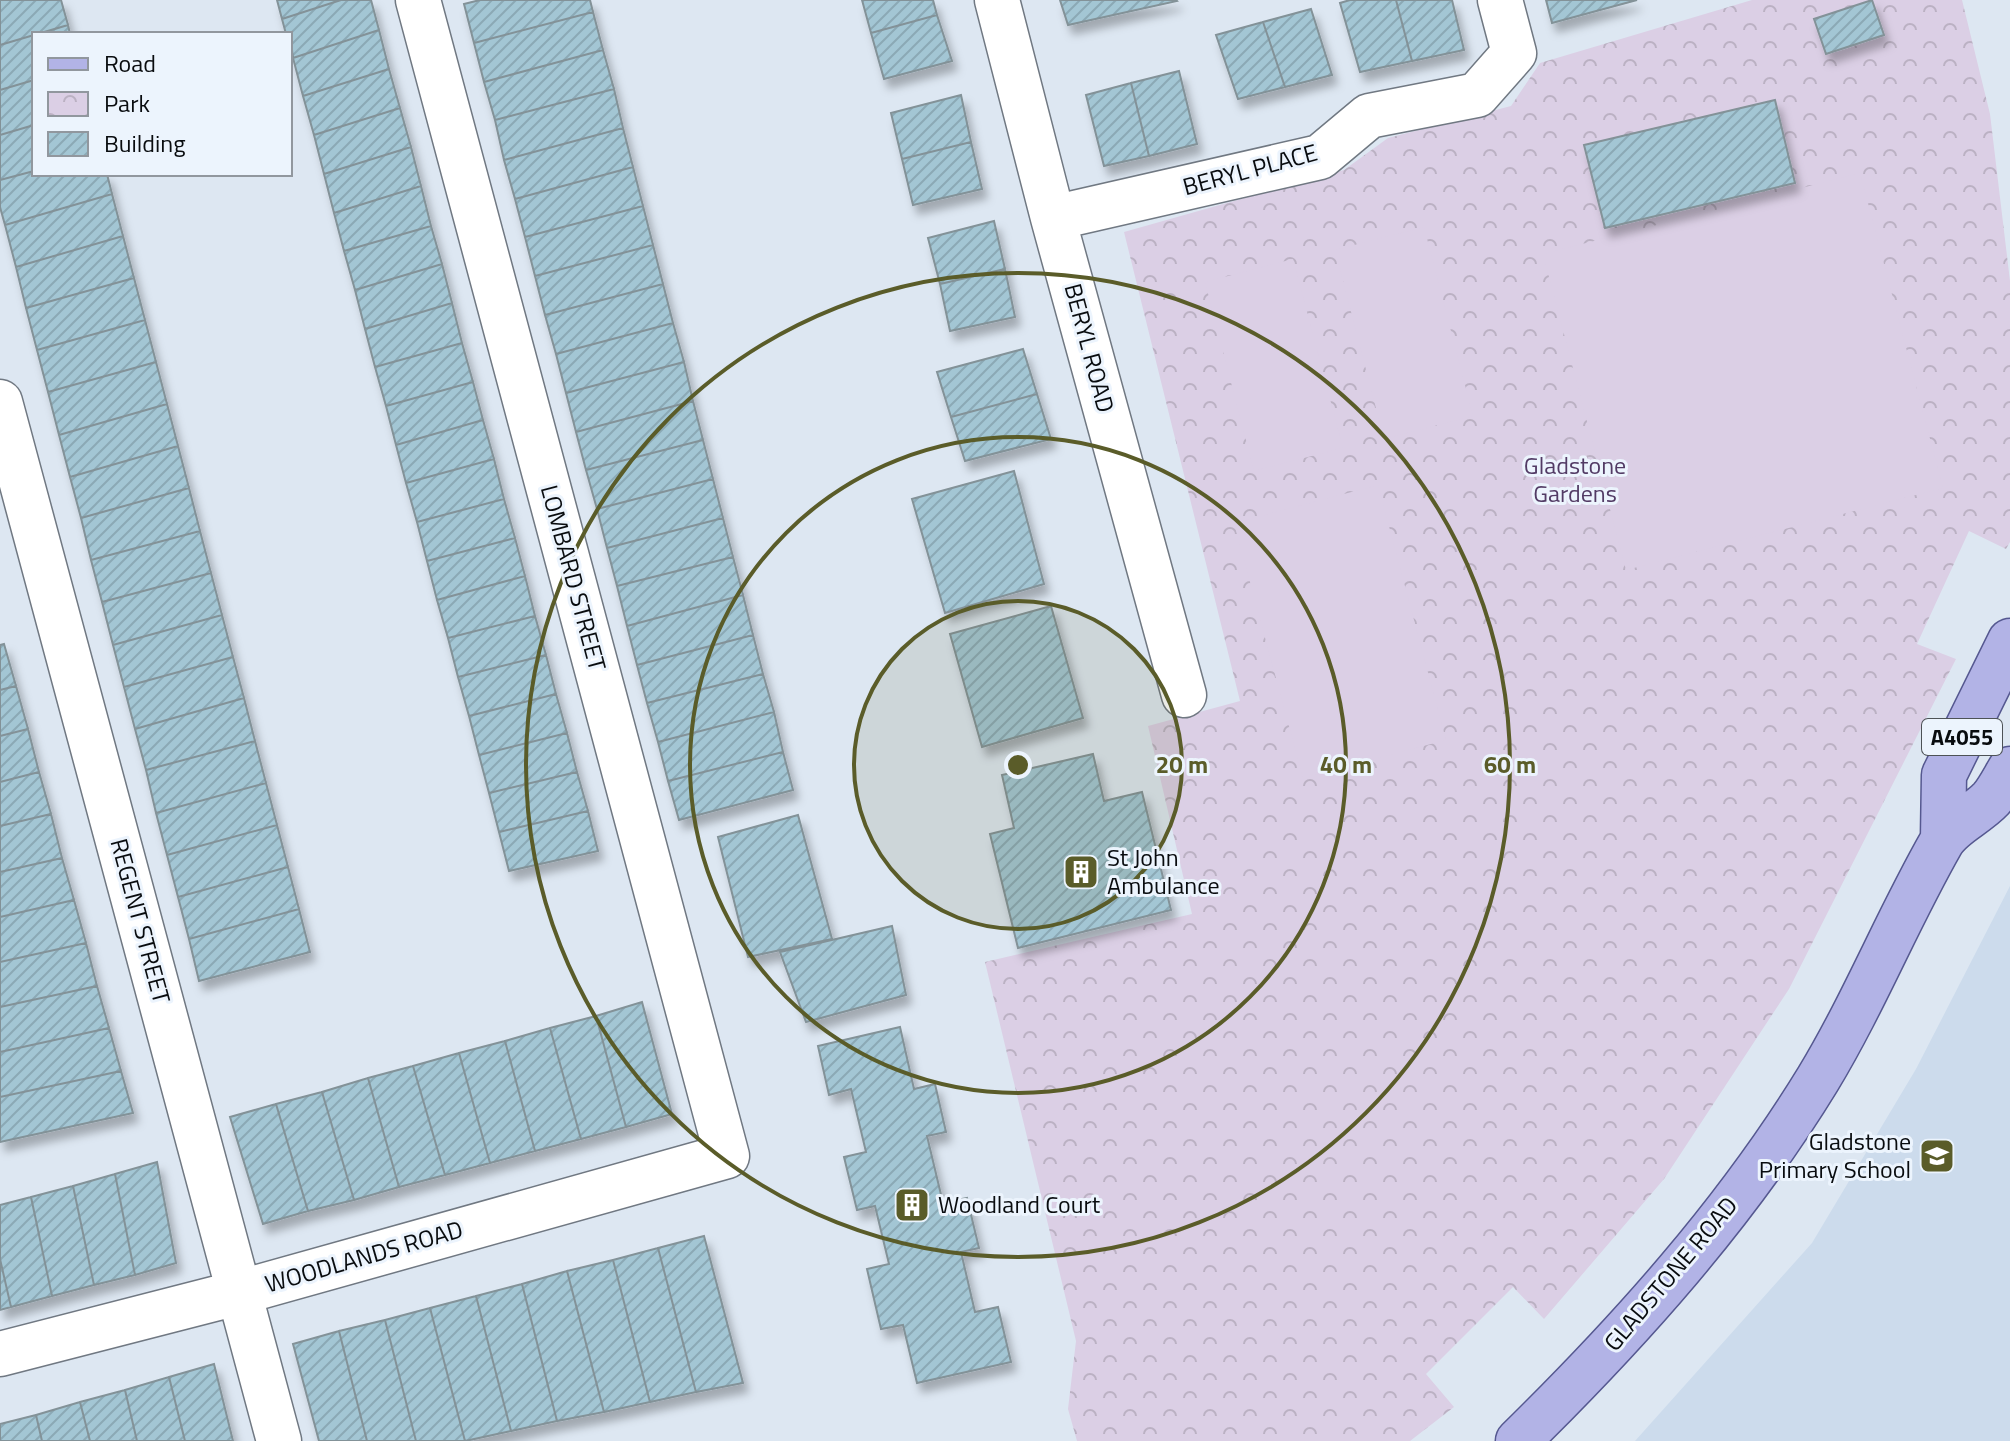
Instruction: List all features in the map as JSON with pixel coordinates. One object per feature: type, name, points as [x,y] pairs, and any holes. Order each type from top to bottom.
[{"type":"main road","name":"GLADSTONE ROAD","points":[[1943,839],[1944,775],[2010,641]]},
{"type":"main road","name":"GLADSTONE ROAD","points":[[1518,1441],[1639,1317],[1707,1236],[1785,1131],[1848,1025],[1943,839],[1992,798],[2010,769]]},
{"type":"street","name":"LOMBARD STREET","points":[[418,0],[727,1156]]},
{"type":"street","name":"BERYL ROAD","points":[[997,0],[1053,218],[1184,695]]},
{"type":"street","name":"BERYL PLACE","points":[[1053,218],[1320,157],[1369,116],[1477,95],[1514,53],[1500,0]]},
{"type":"street","name":"REGENT STREET","points":[[0,402],[279,1441]]},
{"type":"street","name":"WOODLANDS ROAD","points":[[0,1354],[241,1292],[727,1156]]},
{"type":"shaded area","name":"Gladstone Primary School","points":[[2010,886],[2010,1441],[1635,1441],[1812,1243],[1916,1069]]},
{"type":"green space","name":"Gladstone Gardens","points":[[1752,0],[1962,0],[1990,114],[2010,281],[2010,542],[2006,549],[1969,531],[1917,644],[1956,659],[1789,989],[1664,1179],[1544,1319],[1513,1287],[1426,1374],[1454,1407],[1410,1441],[1077,1441],[1068,1409],[1076,1341],[985,962],[1192,914],[1148,726],[1240,701],[1124,232],[1344,170],[1388,138],[1511,106],[1540,63]]},
{"type":"green space","points":[[1860,173],[1943,488],[1626,570],[1543,254]]},
{"type":"green space","points":[[1424,227],[1473,416],[1384,439],[1335,250]]},
{"type":"green space","points":[[1293,259],[1343,448],[1254,471],[1205,282]]},
{"type":"green space","points":[[1378,485],[1446,740],[1303,778],[1234,523]]},
{"type":"building","points":[[0,0],[61,0],[68,25],[32,32],[32,36],[0,45]]},
{"type":"building","points":[[277,0],[341,0],[282,19]]},
{"type":"building","points":[[341,0],[371,0],[379,30],[293,58],[292,32],[285,32],[282,19]]},
{"type":"building","points":[[480,0],[590,0],[593,12],[474,43],[464,4]]},
{"type":"building","points":[[862,0],[933,0],[937,15],[871,33]]},
{"type":"building","points":[[1060,0],[1176,0],[1177,1],[1068,25]]},
{"type":"building","points":[[1350,0],[1396,0],[1412,61],[1360,72],[1340,3]]},
{"type":"building","points":[[1396,0],[1452,0],[1464,50],[1412,61]]},
{"type":"building","points":[[1546,0],[1637,0],[1552,23]]},
{"type":"building","points":[[1872,0],[1884,35],[1826,54],[1814,19]]},
{"type":"building","points":[[1311,9],[1332,75],[1285,87],[1263,22]]},
{"type":"building","points":[[593,12],[603,50],[484,82],[474,43]]},
{"type":"building","points":[[937,15],[952,61],[884,79],[871,33]]},
{"type":"building","points":[[1263,22],[1285,87],[1238,99],[1216,35]]},
{"type":"building","points":[[68,25],[70,32],[45,32]]},
{"type":"building","points":[[379,30],[389,69],[303,96],[293,58]]},
{"type":"building","points":[[32,36],[32,81],[0,90],[0,45]]},
{"type":"building","points":[[603,50],[614,89],[495,120],[484,82]]},
{"type":"building","points":[[389,69],[400,108],[314,135],[303,96]]},
{"type":"building","points":[[1179,71],[1197,144],[1149,156],[1131,83]]},
{"type":"building","points":[[32,81],[32,126],[0,135],[0,90]]},
{"type":"building","points":[[1131,83],[1149,156],[1104,166],[1086,95]]},
{"type":"building","points":[[614,89],[623,128],[504,160],[495,120]]},
{"type":"building","points":[[961,95],[971,142],[902,159],[891,113]]},
{"type":"building","points":[[1775,100],[1795,183],[1605,228],[1584,145]]},
{"type":"building","points":[[400,108],[411,147],[324,174],[314,135]]},
{"type":"building","points":[[32,126],[32,172],[0,180],[0,135]]},
{"type":"building","points":[[623,128],[633,167],[515,199],[504,160]]},
{"type":"building","points":[[971,142],[982,189],[913,205],[902,159]]},
{"type":"building","points":[[411,147],[421,186],[334,213],[324,174]]},
{"type":"building","points":[[633,167],[643,206],[525,237],[515,199]]},
{"type":"building","points":[[32,172],[32,176],[108,176],[112,194],[5,225],[0,207],[0,180]]},
{"type":"building","points":[[421,186],[431,226],[344,251],[334,213]]},
{"type":"building","points":[[112,194],[123,236],[16,267],[5,225]]},
{"type":"building","points":[[643,206],[653,245],[535,276],[525,237]]},
{"type":"building","points":[[994,221],[1005,269],[940,284],[928,238]]},
{"type":"building","points":[[431,226],[442,264],[355,290],[344,251]]},
{"type":"building","points":[[123,236],[134,278],[26,308],[16,267]]},
{"type":"building","points":[[653,245],[663,284],[545,315],[535,276]]},
{"type":"building","points":[[442,264],[452,303],[365,329],[355,290]]},
{"type":"building","points":[[1005,269],[1015,317],[950,331],[940,284]]},
{"type":"building","points":[[134,278],[145,320],[37,350],[26,308]]},
{"type":"building","points":[[663,284],[673,323],[556,354],[545,315]]},
{"type":"building","points":[[452,303],[462,343],[375,367],[365,329]]},
{"type":"building","points":[[145,320],[156,362],[48,392],[37,350]]},
{"type":"building","points":[[673,323],[684,362],[566,393],[556,354]]},
{"type":"building","points":[[462,343],[473,382],[386,406],[375,367]]},
{"type":"building","points":[[1023,349],[1037,394],[951,417],[937,372]]},
{"type":"building","points":[[156,362],[167,404],[59,435],[48,392]]},
{"type":"building","points":[[684,362],[693,401],[576,432],[566,393]]},
{"type":"building","points":[[473,382],[483,420],[396,445],[386,406]]},
{"type":"building","points":[[1037,394],[1051,439],[965,461],[951,417]]},
{"type":"building","points":[[693,401],[703,440],[586,470],[576,432]]},
{"type":"building","points":[[167,404],[178,446],[70,477],[59,435]]},
{"type":"building","points":[[483,420],[494,459],[406,483],[396,445]]},
{"type":"building","points":[[703,440],[713,479],[597,509],[586,470]]},
{"type":"building","points":[[178,446],[189,488],[81,518],[70,477]]},
{"type":"building","points":[[494,459],[504,499],[417,522],[406,483]]},
{"type":"building","points":[[1014,471],[1044,584],[945,613],[912,499]]},
{"type":"building","points":[[713,479],[723,518],[607,548],[597,509]]},
{"type":"building","points":[[189,488],[200,531],[91,560],[81,518]]},
{"type":"building","points":[[504,499],[515,538],[427,561],[417,522]]},
{"type":"building","points":[[723,518],[733,557],[617,586],[607,548]]},
{"type":"building","points":[[200,531],[211,573],[102,602],[91,560]]},
{"type":"building","points":[[515,538],[525,576],[437,600],[427,561]]},
{"type":"building","points":[[733,557],[743,595],[627,626],[617,586]]},
{"type":"building","points":[[211,573],[222,615],[113,645],[102,602]]},
{"type":"building","points":[[525,576],[535,616],[448,638],[437,600]]},
{"type":"building","points":[[743,595],[753,635],[637,665],[627,626]]},
{"type":"building","points":[[1051,606],[1083,718],[982,747],[950,634]]},
{"type":"building","points":[[222,615],[233,657],[124,687],[113,645]]},
{"type":"building","points":[[535,616],[546,655],[458,677],[448,638]]},
{"type":"building","points":[[753,635],[763,674],[647,703],[637,665]]},
{"type":"building","points":[[4,644],[16,686],[0,690],[0,645]]},
{"type":"building","points":[[546,655],[556,694],[469,716],[458,677]]},
{"type":"building","points":[[233,657],[244,698],[135,729],[124,687]]},
{"type":"building","points":[[763,674],[774,712],[658,742],[647,703]]},
{"type":"building","points":[[16,686],[28,729],[0,736],[0,690]]},
{"type":"building","points":[[556,694],[567,733],[479,755],[469,716]]},
{"type":"building","points":[[244,698],[255,741],[146,770],[135,729]]},
{"type":"building","points":[[774,712],[783,752],[668,781],[658,742]]},
{"type":"building","points":[[28,729],[39,772],[0,782],[0,736]]},
{"type":"building","points":[[567,733],[577,772],[489,793],[479,755]]},
{"type":"building","points":[[255,741],[266,783],[156,813],[146,770]]},
{"type":"building","points":[[783,752],[793,790],[679,820],[668,781]]},
{"type":"building","name":"St John Ambulance","points":[[1093,754],[1104,801],[1142,792],[1171,910],[1018,948],[990,834],[1014,828],[1002,775]]},
{"type":"building","points":[[39,772],[51,814],[0,826],[0,782]]},
{"type":"building","points":[[577,772],[588,811],[499,832],[489,793]]},
{"type":"building","points":[[266,783],[277,825],[167,855],[156,813]]},
{"type":"building","points":[[588,811],[598,851],[509,871],[499,832]]},
{"type":"building","points":[[51,814],[62,858],[0,872],[0,826]]},
{"type":"building","points":[[798,815],[832,939],[748,957],[718,837]]},
{"type":"building","points":[[277,825],[288,867],[178,897],[167,855]]},
{"type":"building","points":[[62,858],[74,900],[0,917],[0,872]]},
{"type":"building","points":[[288,867],[299,909],[189,939],[178,897]]},
{"type":"building","points":[[74,900],[86,943],[0,962],[0,917]]},
{"type":"building","points":[[299,909],[310,952],[199,981],[189,939]]},
{"type":"building","points":[[892,926],[906,995],[806,1022],[780,952]]},
{"type":"building","points":[[86,943],[97,986],[0,1007],[0,962]]},
{"type":"building","points":[[97,986],[109,1028],[0,1052],[0,1007]]},
{"type":"building","points":[[642,1002],[672,1114],[626,1127],[596,1016]]},
{"type":"building","points":[[596,1016],[626,1127],[581,1139],[550,1028]]},
{"type":"building","name":"Woodland Court","points":[[900,1027],[914,1089],[935,1084],[946,1132],[927,1136],[943,1203],[967,1198],[979,1248],[961,1252],[975,1312],[998,1307],[1011,1362],[917,1383],[903,1325],[881,1329],[867,1269],[889,1264],[875,1206],[857,1210],[844,1157],[866,1152],[851,1089],[829,1095],[818,1046]]},
{"type":"building","points":[[109,1028],[121,1071],[0,1097],[0,1052]]},
{"type":"building","points":[[550,1028],[581,1139],[535,1151],[505,1041]]},
{"type":"building","points":[[505,1041],[535,1151],[490,1163],[459,1053]]},
{"type":"building","points":[[459,1053],[490,1163],[445,1175],[413,1066]]},
{"type":"building","points":[[413,1066],[445,1175],[399,1187],[368,1078]]},
{"type":"building","points":[[121,1071],[133,1113],[0,1142],[0,1097]]},
{"type":"building","points":[[368,1078],[399,1187],[354,1200],[322,1092]]},
{"type":"building","points":[[322,1092],[354,1200],[308,1211],[276,1104]]},
{"type":"building","points":[[276,1104],[308,1211],[263,1224],[230,1117]]},
{"type":"building","points":[[157,1162],[176,1263],[135,1275],[115,1174]]},
{"type":"building","points":[[115,1174],[135,1275],[94,1285],[73,1186]]},
{"type":"building","points":[[73,1186],[94,1285],[52,1296],[31,1197]]},
{"type":"building","points":[[31,1197],[52,1296],[11,1307],[0,1259],[0,1205]]},
{"type":"building","points":[[704,1236],[743,1383],[696,1392],[658,1248]]},
{"type":"building","points":[[658,1248],[696,1392],[650,1402],[613,1260]]},
{"type":"building","points":[[0,1259],[11,1307],[0,1310]]},
{"type":"building","points":[[613,1260],[650,1402],[604,1412],[567,1271]]},
{"type":"building","points":[[567,1271],[604,1412],[557,1421],[522,1284]]},
{"type":"building","points":[[522,1284],[557,1421],[511,1431],[476,1296]]},
{"type":"building","points":[[476,1296],[511,1431],[465,1441],[430,1308]]},
{"type":"building","points":[[430,1308],[465,1441],[416,1441],[385,1320]]},
{"type":"building","points":[[385,1320],[416,1441],[367,1441],[339,1331]]},
{"type":"building","points":[[339,1331],[367,1441],[319,1441],[293,1344]]},
{"type":"building","points":[[214,1364],[233,1441],[185,1441],[169,1377]]},
{"type":"building","points":[[169,1377],[185,1441],[137,1441],[125,1390]]},
{"type":"building","points":[[125,1390],[137,1441],[90,1441],[80,1402]]},
{"type":"building","points":[[80,1402],[90,1441],[42,1441],[36,1415]]},
{"type":"building","points":[[36,1415],[42,1441],[0,1441],[0,1424]]},
{"type":"place","name":"St John Ambulance","points":[[1081,872]]},
{"type":"place","name":"Gladstone Primary School","points":[[1937,1156]]},
{"type":"place","name":"Woodland Court","points":[[912,1205]]}]
